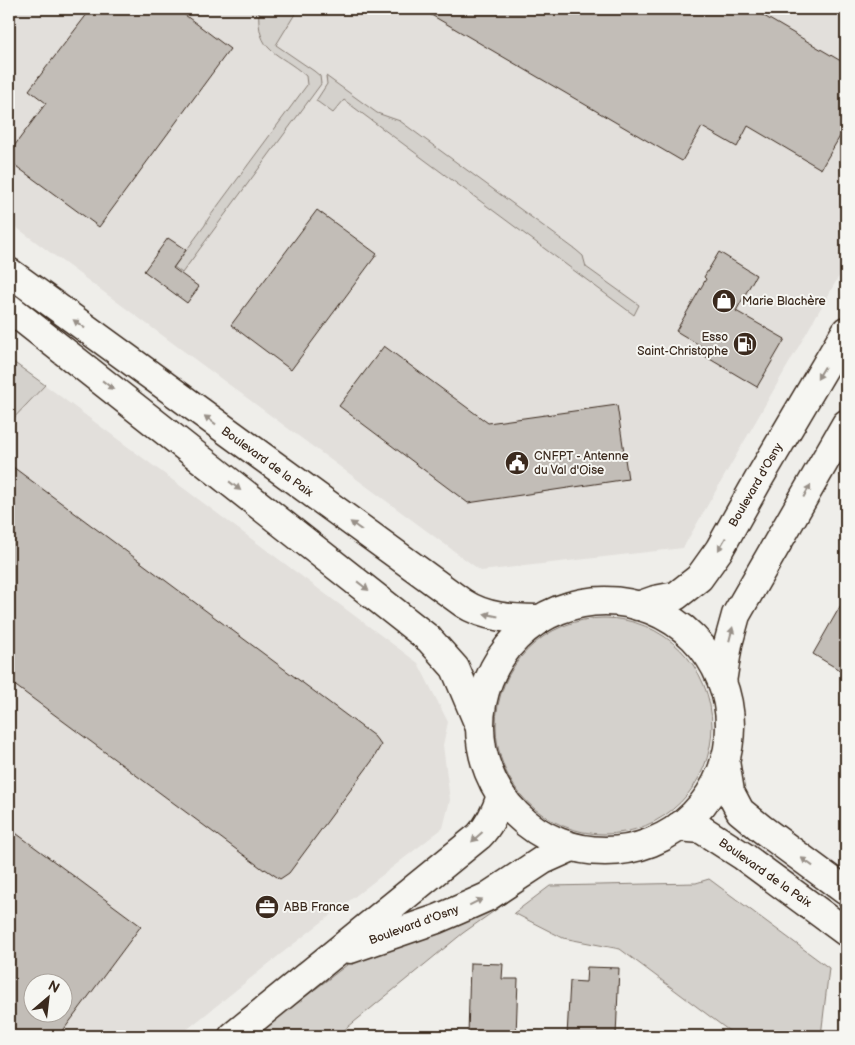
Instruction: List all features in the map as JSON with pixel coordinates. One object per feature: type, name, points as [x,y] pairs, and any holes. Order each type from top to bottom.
[{"type":"main road","name":"Boulevard de la Paix","points":[[9,272],[463,603],[480,613],[494,616],[539,619]]},
{"type":"main road","points":[[9,308],[429,639],[456,668],[480,726]]},
{"type":"main road","name":"Boulevard d'Osny","points":[[638,606],[676,596],[698,578],[719,550],[846,331]]},
{"type":"main road","points":[[722,682],[728,644],[736,615],[846,424]]},
{"type":"main road","points":[[592,602],[623,602],[638,606],[669,619],[695,640],[715,667],[722,682],[730,716],[730,733],[725,761],[709,795],[700,807],[678,828],[651,842],[635,847],[604,851],[572,846],[544,836],[532,828],[510,808],[501,796],[489,774],[482,750],[480,726],[482,699],[490,674],[497,662],[513,641],[539,619],[561,608],[592,602]]},
{"type":"main road","points":[[725,761],[730,792],[740,811],[846,891]]},
{"type":"main road","name":"Boulevard d'Osny","points":[[232,1036],[479,836],[494,815],[501,796]]},
{"type":"main road","name":"Boulevard de la Paix","points":[[678,828],[701,829],[743,856],[846,932]]},
{"type":"main road","name":"Boulevard d'Osny","points":[[332,955],[437,920],[487,896],[543,860],[572,846]]},
{"type":"shaded area","points":[[9,9],[846,9],[846,264],[683,548],[481,571],[9,222]]},
{"type":"shaded area","points":[[259,9],[298,9],[276,45],[320,76],[321,84],[182,273],[174,267],[307,85],[306,76],[278,56],[265,43],[259,24]]},
{"type":"shaded area","points":[[326,76],[377,113],[400,121],[576,250],[583,256],[586,267],[639,305],[634,315],[344,100],[333,113],[316,101],[327,84]]},
{"type":"shaded area","points":[[9,359],[45,385],[9,423]]},
{"type":"shaded area","points":[[45,385],[418,663],[448,722],[443,745],[450,800],[443,828],[179,1036],[9,1036],[9,423]]},
{"type":"shaded area","points":[[604,618],[625,620],[645,626],[664,636],[680,650],[694,666],[704,685],[710,705],[712,726],[710,747],[704,767],[694,786],[680,802],[664,816],[645,826],[625,832],[604,834],[583,832],[563,826],[544,816],[528,802],[514,786],[504,767],[498,747],[496,726],[498,705],[504,685],[514,666],[528,650],[544,636],[563,626],[583,620]]},
{"type":"shaded area","points":[[709,879],[829,968],[821,1036],[736,1036],[620,949],[563,938],[514,913],[550,886],[696,883]]},
{"type":"shaded area","points":[[503,898],[507,902],[463,933],[337,1036],[254,1036],[356,958]]},
{"type":"building","points":[[91,9],[177,9],[230,49],[99,227],[9,161],[9,153],[46,103],[29,90]]},
{"type":"building","points":[[421,9],[752,9],[846,64],[846,126],[821,169],[748,126],[737,147],[702,127],[682,161]]},
{"type":"building","points":[[317,210],[377,254],[291,370],[231,325]]},
{"type":"building","points":[[168,238],[186,250],[173,268],[199,287],[187,303],[144,271]]},
{"type":"building","points":[[719,252],[756,275],[736,311],[785,339],[757,387],[703,355],[706,349],[676,331]]},
{"type":"building","points":[[384,346],[488,423],[617,405],[628,479],[468,503],[339,406]]},
{"type":"building","points":[[9,464],[374,736],[381,745],[372,761],[289,873],[280,879],[264,870],[9,681]]},
{"type":"building","points":[[846,596],[846,674],[813,654]]},
{"type":"building","points":[[9,828],[141,926],[72,1019],[72,972],[22,972],[22,1022],[69,1022],[59,1036],[9,1036]]},
{"type":"building","points":[[470,963],[503,964],[502,979],[518,979],[516,1036],[468,1036]]},
{"type":"building","points":[[587,967],[619,968],[616,1036],[567,1036],[570,981],[586,982]]},
{"type":"place","name":"Marie Blachère","points":[[724,301]]},
{"type":"place","name":"Esso Saint-Christophe","points":[[745,344]]},
{"type":"place","name":"CNFPT - Antenne du Val d'Oise","points":[[517,463]]},
{"type":"place","name":"ABB France","points":[[267,907]]}]
